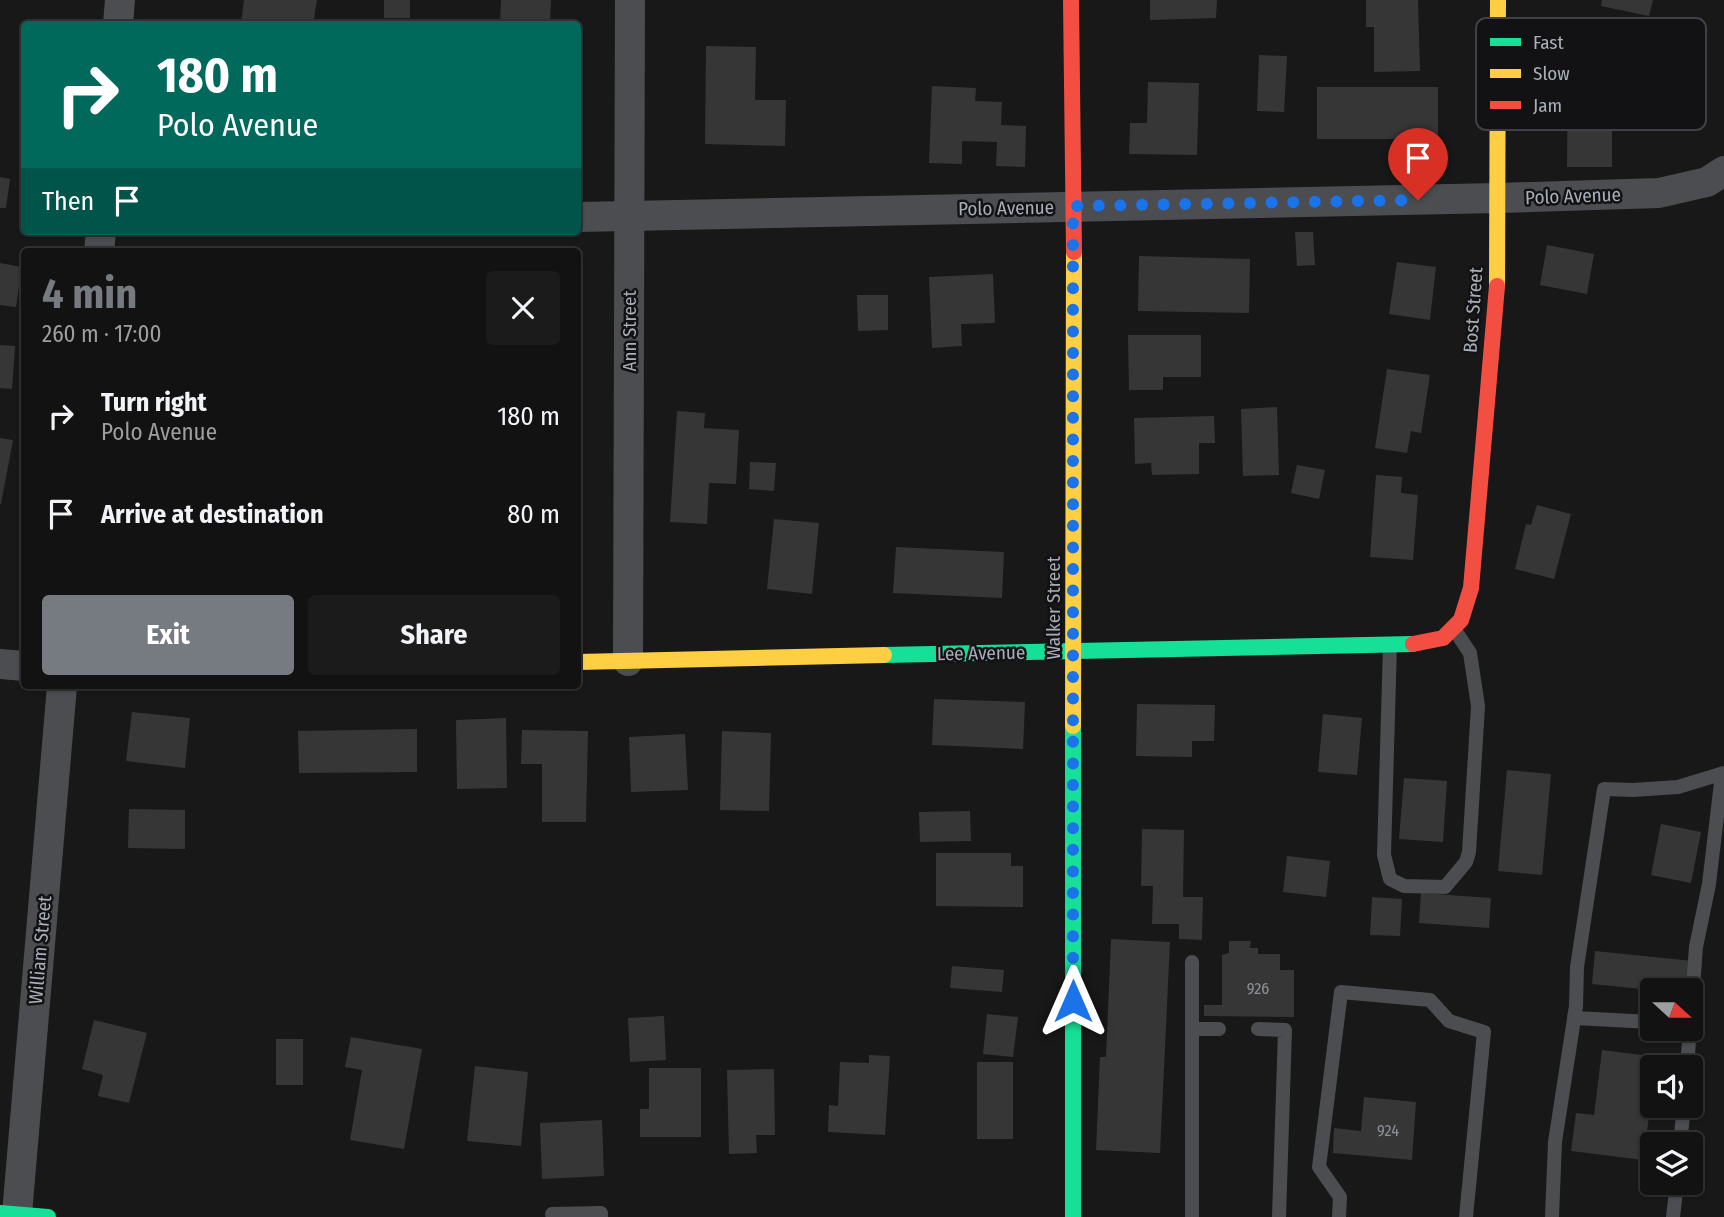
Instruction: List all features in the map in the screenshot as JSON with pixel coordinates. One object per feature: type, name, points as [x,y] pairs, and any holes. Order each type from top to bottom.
[{"type":"street","points":[[118,21],[120,0]]},
{"type":"street","name":"Ann Street","points":[[628,661],[630,0]]},
{"type":"street","name":"Walker Street","points":[[1071,0],[1073,1217]]},
{"type":"street","name":"Bost Street","points":[[1498,0],[1498,18]]},
{"type":"street","name":"Bost Street","points":[[1457,624],[1471,589],[1497,281],[1497,130]]},
{"type":"street","name":"Polo Avenue","points":[[581,217],[1659,193],[1707,183],[1724,171]]},
{"type":"street","name":"Lee Avenue","points":[[581,662],[1413,644],[1443,638],[1457,624]]},
{"type":"street","points":[[0,664],[21,666]]},
{"type":"street","name":"William Street","points":[[11,1215],[62,689]]},
{"type":"street","points":[[11,1215],[48,1217]]},
{"type":"lane","points":[[1391,644],[1384,855],[1391,879],[1404,886],[1445,887],[1466,862],[1478,706],[1471,653],[1457,624]]},
{"type":"lane","points":[[1552,1217],[1555,1142],[1576,1006],[1577,967],[1604,789],[1678,787],[1723,774],[1709,884],[1696,947],[1694,978]]},
{"type":"lane","points":[[1192,962],[1192,1217]]},
{"type":"lane","points":[[1339,1217],[1340,1197],[1319,1167],[1342,992],[1430,1000],[1449,1021],[1483,1032],[1466,1217]]},
{"type":"lane","points":[[1574,1018],[1640,1021]]},
{"type":"lane","points":[[1192,1029],[1219,1029]]},
{"type":"lane","points":[[1258,1030],[1285,1030],[1279,1217]]},
{"type":"lane","points":[[1673,1217],[1675,1195]]},
{"type":"lane","points":[[552,1214],[601,1213],[601,1217]]},
{"type":"building","points":[[244,0],[317,0],[314,21],[241,21]]},
{"type":"building","points":[[384,0],[410,0],[410,18],[384,18]]},
{"type":"building","points":[[501,0],[551,0],[550,21],[500,21]]},
{"type":"building","points":[[1150,0],[1217,0],[1216,18],[1150,20]]},
{"type":"building","points":[[1366,0],[1418,0],[1420,71],[1374,72],[1374,27],[1366,27]]},
{"type":"building","points":[[1602,0],[1653,0],[1649,16],[1601,6]]},
{"type":"building","points":[[706,46],[756,47],[755,100],[786,100],[785,146],[705,144]]},
{"type":"building","points":[[1259,55],[1287,56],[1284,112],[1257,111]]},
{"type":"building","points":[[1148,82],[1199,83],[1197,155],[1129,154],[1130,123],[1147,123]]},
{"type":"building","points":[[932,86],[976,88],[975,101],[1002,102],[1001,125],[1026,126],[1025,167],[996,166],[997,142],[962,141],[962,164],[929,163]]},
{"type":"building","points":[[1317,87],[1438,87],[1438,139],[1317,139]]},
{"type":"building","points":[[1567,130],[1612,130],[1612,167],[1567,167]]},
{"type":"building","points":[[0,177],[10,179],[6,208],[0,208]]},
{"type":"building","points":[[1295,232],[1313,232],[1315,265],[1297,266]]},
{"type":"building","points":[[1547,245],[1594,254],[1587,294],[1540,285]]},
{"type":"building","points":[[1139,256],[1250,259],[1249,313],[1138,311]]},
{"type":"building","points":[[1397,262],[1436,267],[1430,320],[1389,314]]},
{"type":"building","points":[[0,263],[21,267],[16,307],[0,305]]},
{"type":"building","points":[[993,274],[995,323],[961,324],[962,346],[932,348],[929,277]]},
{"type":"building","points":[[857,295],[888,295],[888,330],[858,331]]},
{"type":"building","points":[[1128,335],[1201,335],[1201,377],[1163,377],[1163,390],[1129,390]]},
{"type":"building","points":[[0,345],[15,346],[12,389],[0,388]]},
{"type":"building","points":[[1387,369],[1430,375],[1421,433],[1411,431],[1407,453],[1375,448]]},
{"type":"building","points":[[1277,407],[1279,475],[1243,476],[1241,409]]},
{"type":"building","points":[[677,411],[705,413],[704,428],[739,430],[736,484],[709,483],[707,524],[670,522]]},
{"type":"building","points":[[1214,416],[1215,443],[1199,443],[1199,474],[1152,475],[1151,463],[1135,464],[1134,418]]},
{"type":"building","points":[[0,438],[13,440],[1,504],[0,504]]},
{"type":"building","points":[[750,462],[776,463],[774,491],[749,489]]},
{"type":"building","points":[[1297,465],[1325,470],[1319,499],[1291,493]]},
{"type":"building","points":[[1376,475],[1402,477],[1401,493],[1418,495],[1413,560],[1370,557]]},
{"type":"building","points":[[1537,505],[1571,514],[1554,579],[1515,569],[1526,524],[1531,525]]},
{"type":"building","points":[[774,519],[819,523],[812,594],[767,589]]},
{"type":"building","points":[[896,547],[1004,552],[1002,598],[893,593]]},
{"type":"building","points":[[581,549],[582,549],[581,589]]},
{"type":"building","points":[[934,699],[1025,702],[1023,749],[932,745]]},
{"type":"building","points":[[1137,704],[1215,705],[1214,741],[1192,741],[1192,757],[1136,756]]},
{"type":"building","points":[[132,712],[190,718],[185,768],[126,761]]},
{"type":"building","points":[[1323,714],[1362,718],[1357,775],[1318,772]]},
{"type":"building","points":[[506,718],[507,788],[457,789],[456,720]]},
{"type":"building","points":[[417,729],[417,772],[299,773],[298,731]]},
{"type":"building","points":[[522,730],[588,731],[586,822],[542,822],[542,764],[521,764]]},
{"type":"building","points":[[722,731],[771,733],[769,811],[720,810]]},
{"type":"building","points":[[685,734],[688,790],[631,792],[629,737]]},
{"type":"building","points":[[1507,770],[1551,774],[1542,875],[1498,871]]},
{"type":"building","points":[[1404,778],[1447,781],[1443,842],[1399,839]]},
{"type":"building","points":[[129,809],[185,810],[185,849],[128,848]]},
{"type":"building","points":[[970,811],[971,841],[920,842],[919,812]]},
{"type":"building","points":[[1661,824],[1701,832],[1691,883],[1651,875]]},
{"type":"building","points":[[1142,829],[1184,830],[1183,897],[1203,897],[1202,940],[1179,939],[1179,924],[1152,924],[1153,886],[1141,886]]},
{"type":"building","points":[[936,853],[1011,853],[1011,866],[1023,866],[1023,907],[936,906]]},
{"type":"building","points":[[1287,856],[1330,861],[1326,897],[1283,892]]},
{"type":"building","points":[[1421,893],[1491,898],[1489,928],[1419,923]]},
{"type":"building","points":[[1372,897],[1402,899],[1400,936],[1370,935]]},
{"type":"building","points":[[1111,939],[1170,942],[1160,1153],[1096,1150],[1100,1057],[1106,1057]]},
{"type":"building","points":[[1229,941],[1251,941],[1250,948],[1258,948],[1258,954],[1280,954],[1280,970],[1294,970],[1294,1017],[1204,1016],[1204,1005],[1222,1005],[1222,955],[1229,953]]},
{"type":"building","points":[[1595,951],[1693,961],[1691,978],[1640,978],[1640,989],[1592,984]]},
{"type":"building","points":[[952,966],[1004,970],[1002,992],[950,988]]},
{"type":"building","points":[[987,1014],[1018,1017],[1013,1057],[983,1054]]},
{"type":"building","points":[[664,1016],[666,1060],[630,1062],[628,1018]]},
{"type":"building","points":[[94,1020],[147,1033],[129,1103],[98,1096],[103,1075],[82,1069]]},
{"type":"building","points":[[351,1037],[422,1049],[404,1149],[350,1140],[362,1070],[345,1067]]},
{"type":"building","points":[[276,1039],[303,1039],[303,1085],[276,1085]]},
{"type":"building","points":[[1602,1050],[1641,1055],[1640,1118],[1649,1118],[1647,1132],[1640,1132],[1640,1160],[1571,1151],[1576,1113],[1594,1115]]},
{"type":"building","points":[[869,1055],[890,1056],[885,1135],[828,1132],[829,1105],[838,1106],[840,1062],[869,1063]]},
{"type":"building","points":[[977,1062],[1013,1062],[1013,1139],[977,1139]]},
{"type":"building","points":[[475,1066],[528,1072],[521,1146],[467,1141]]},
{"type":"building","points":[[649,1068],[701,1068],[701,1137],[640,1137],[640,1109],[649,1109]]},
{"type":"building","points":[[774,1069],[775,1135],[756,1135],[757,1153],[729,1154],[727,1070]]},
{"type":"building","points":[[1364,1097],[1416,1102],[1412,1160],[1333,1153],[1334,1128],[1361,1131]]},
{"type":"building","points":[[602,1120],[604,1176],[542,1179],[540,1123]]},
{"type":"traffic: fast","points":[[884,655],[1413,644]]},
{"type":"traffic: fast","points":[[1073,726],[1073,1217]]},
{"type":"traffic: fast","points":[[0,1213],[48,1217]]},
{"type":"traffic: slow","points":[[1498,0],[1498,18]]},
{"type":"traffic: slow","points":[[1497,286],[1498,130]]},
{"type":"traffic: slow","points":[[1073,726],[1074,252]]},
{"type":"traffic: slow","points":[[581,662],[884,655]]},
{"type":"traffic: jam","points":[[1071,0],[1074,252]]},
{"type":"traffic: jam","points":[[1413,644],[1443,638],[1461,620],[1471,588],[1497,286]]},
{"type":"route","points":[[1073,1001],[1073,206],[1418,200]]}]
